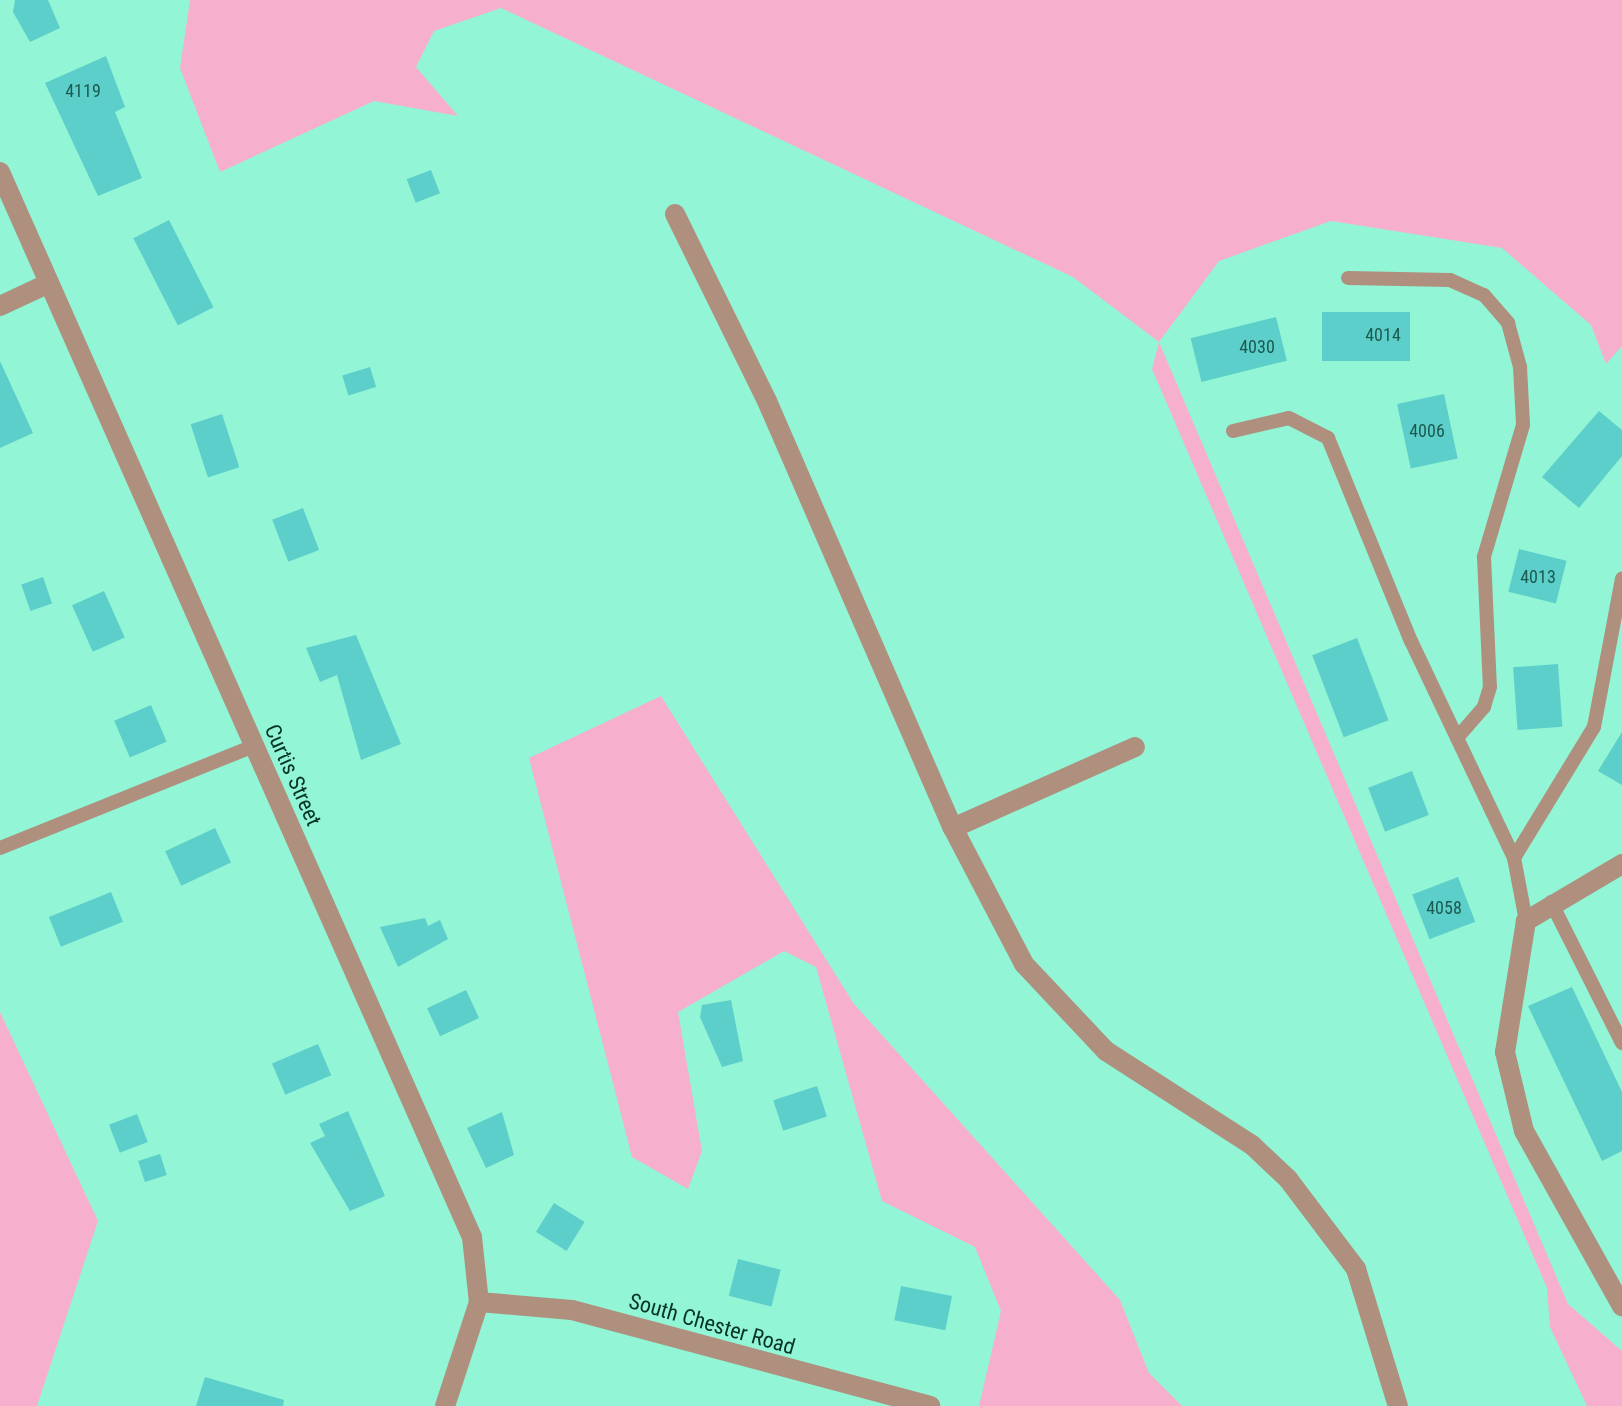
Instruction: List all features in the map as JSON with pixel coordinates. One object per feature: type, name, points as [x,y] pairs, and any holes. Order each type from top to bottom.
[{"type":"street","name":"Curtis Street","points":[[0,172],[472,1237],[479,1302],[445,1406]]},
{"type":"street","points":[[675,214],[774,416],[953,828],[1024,964],[1067,1014],[1106,1051],[1252,1145],[1327,1225],[1372,1306],[1398,1406]]},
{"type":"street","points":[[0,306],[49,283]]},
{"type":"street","points":[[953,828],[1135,747]]},
{"type":"street","points":[[1622,864],[1551,902],[1526,921],[1506,1014],[1512,1096],[1622,1306]]},
{"type":"street","name":"South Chester Road","points":[[479,1302],[572,1310],[930,1406]]},
{"type":"lane","points":[[1348,278],[1450,280],[1484,295],[1508,323],[1520,367],[1523,425],[1484,557],[1490,687],[1484,707],[1457,738]]},
{"type":"lane","points":[[1233,431],[1289,418],[1328,438],[1457,738],[1514,858],[1526,921]]},
{"type":"lane","points":[[1514,858],[1594,727],[1622,579]]},
{"type":"lane","points":[[0,848],[254,746]]},
{"type":"lane","points":[[1551,902],[1622,1043]]},
{"type":"shaded area","points":[[190,0],[1622,0],[1622,346],[1606,364],[1591,325],[1502,248],[1331,221],[1219,261],[1159,342],[1073,277],[501,8],[434,31],[416,67],[458,116],[374,101],[220,172],[180,68]]},
{"type":"shaded area","points":[[1159,342],[1568,1304],[1622,1351],[1622,1406],[1587,1406],[1550,1327],[1547,1288],[1152,369]]},
{"type":"shaded area","points":[[661,696],[854,1004],[1120,1300],[1149,1373],[1182,1406],[979,1406],[1001,1311],[975,1247],[882,1201],[816,967],[784,951],[678,1012],[702,1151],[688,1189],[632,1157],[529,758]]},
{"type":"shaded area","points":[[0,1012],[98,1221],[37,1406],[0,1406]]},
{"type":"building","points":[[15,0],[48,0],[60,28],[30,42],[13,12]]},
{"type":"building","points":[[106,56],[125,107],[115,112],[142,178],[98,196],[45,83]]},
{"type":"building","points":[[431,170],[440,193],[416,203],[407,179]]},
{"type":"building","points":[[169,220],[213,307],[178,325],[133,238]]},
{"type":"building","points":[[1322,312],[1410,312],[1410,361],[1322,361]]},
{"type":"building","points":[[1276,317],[1287,361],[1202,382],[1191,338]]},
{"type":"building","points":[[0,361],[33,433],[0,448]]},
{"type":"building","points":[[370,367],[376,387],[348,396],[342,375]]},
{"type":"building","points":[[1444,394],[1458,459],[1411,469],[1397,404]]},
{"type":"building","points":[[1599,411],[1622,430],[1622,456],[1579,508],[1542,477]]},
{"type":"building","points":[[222,414],[239,467],[208,477],[191,424]]},
{"type":"building","points":[[303,508],[319,550],[288,562],[272,520]]},
{"type":"building","points":[[1519,549],[1567,561],[1556,604],[1508,592]]},
{"type":"building","points":[[43,577],[52,603],[30,611],[21,584]]},
{"type":"building","points":[[104,591],[125,638],[93,652],[72,605]]},
{"type":"building","points":[[356,635],[401,744],[361,760],[337,675],[320,682],[306,648]]},
{"type":"building","points":[[1357,638],[1389,720],[1344,737],[1312,655]]},
{"type":"building","points":[[1558,664],[1562,727],[1518,730],[1513,667]]},
{"type":"building","points":[[151,705],[167,742],[130,757],[114,721]]},
{"type":"building","points":[[1622,732],[1622,785],[1598,771]]},
{"type":"building","points":[[1412,771],[1429,815],[1385,832],[1368,788]]},
{"type":"building","points":[[215,828],[231,862],[181,886],[165,851]]},
{"type":"building","points":[[1458,877],[1475,922],[1429,939],[1412,895]]},
{"type":"building","points":[[111,892],[123,922],[61,947],[49,917]]},
{"type":"building","points":[[425,918],[428,926],[440,920],[448,939],[398,967],[380,927]]},
{"type":"building","points":[[1572,987],[1622,1092],[1622,1151],[1602,1161],[1528,1006]]},
{"type":"building","points":[[466,990],[479,1018],[440,1036],[427,1008]]},
{"type":"building","points":[[731,1000],[743,1061],[722,1067],[700,1017],[702,1005]]},
{"type":"building","points":[[318,1044],[331,1075],[285,1095],[272,1064]]},
{"type":"building","points":[[817,1086],[827,1116],[783,1131],[773,1100]]},
{"type":"building","points":[[348,1111],[385,1196],[350,1211],[310,1143],[325,1136],[319,1124]]},
{"type":"building","points":[[502,1112],[514,1155],[486,1168],[467,1128]]},
{"type":"building","points":[[137,1114],[148,1142],[120,1153],[109,1125]]},
{"type":"building","points":[[160,1154],[167,1175],[145,1182],[138,1161]]},
{"type":"building","points":[[554,1203],[585,1222],[567,1251],[536,1232]]},
{"type":"building","points":[[738,1259],[781,1270],[771,1307],[729,1296]]},
{"type":"building","points":[[901,1286],[952,1296],[945,1330],[894,1320]]},
{"type":"building","points":[[205,1377],[284,1400],[283,1406],[196,1406]]}]
